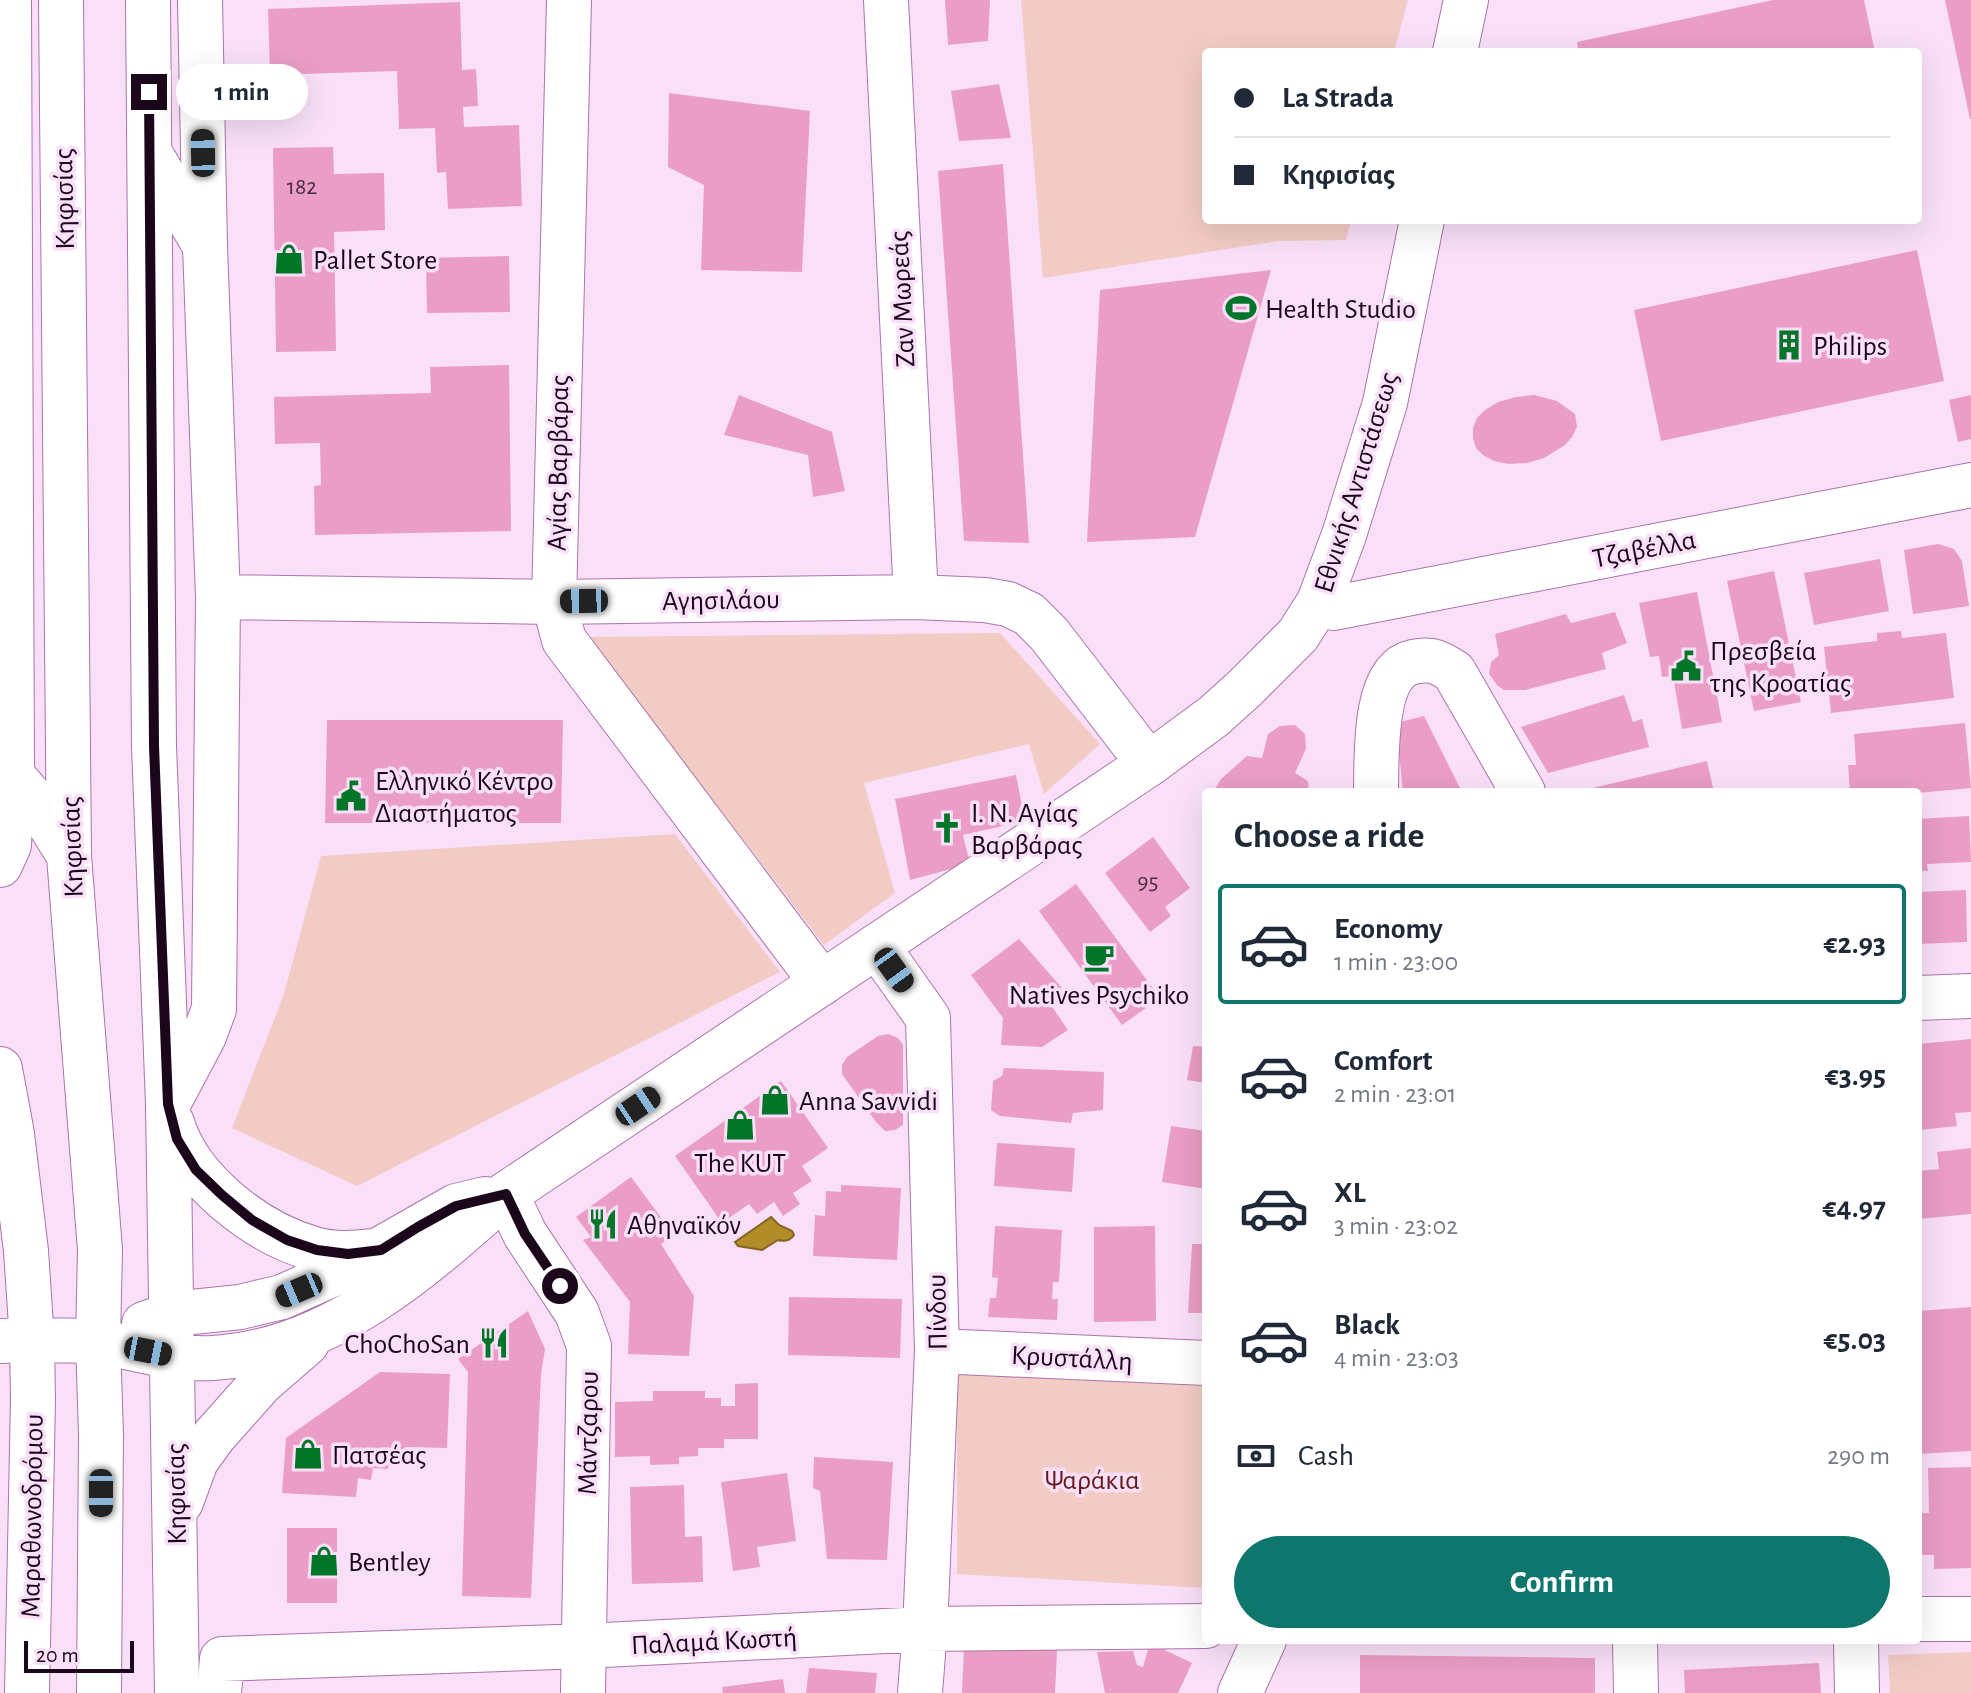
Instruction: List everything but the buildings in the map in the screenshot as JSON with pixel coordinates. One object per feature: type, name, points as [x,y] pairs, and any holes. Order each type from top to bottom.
[{"type":"street","points":[[0,865],[9,845],[12,775],[9,0]]},
{"type":"street","name":"Κηφισίας","points":[[61,0],[69,856],[100,1250],[99,1693]]},
{"type":"street","name":"Κηφισίας","points":[[148,0],[154,746],[168,1104],[177,1693]]},
{"type":"street","name":"Κηφισίας","points":[[168,1104],[204,1036],[214,1009],[218,597],[205,246],[200,0]]},
{"type":"street","name":"Αγίας Βαρβάρας","points":[[569,0],[554,602],[564,640],[822,983]]},
{"type":"street","name":"Ζαν Μωρεάς","points":[[886,0],[916,597]]},
{"type":"street","points":[[1456,48],[1466,0]]},
{"type":"street","points":[[150,153],[205,246]]},
{"type":"street","name":"Εθνικής Αντιστάσεως","points":[[173,1335],[212,1358],[251,1353],[290,1343],[327,1328],[363,1308],[459,1237],[506,1194],[1149,764],[1214,716],[1298,635],[1319,602],[1344,535],[1385,403],[1421,224]]},
{"type":"street","name":"Τζαβέλλα","points":[[1319,602],[1334,608],[1971,485]]},
{"type":"street","name":"Αγησιλάου","points":[[218,597],[554,602],[916,597],[1008,604],[1029,614],[1049,634],[1149,764]]},
{"type":"street","points":[[1376,788],[1378,733],[1384,693],[1392,676],[1406,663],[1422,660],[1438,662],[1454,672],[1521,788]]},
{"type":"street","points":[[12,775],[37,804],[69,856]]},
{"type":"street","name":"Πίνδου","points":[[877,946],[928,1018],[937,1351],[920,1693]]},
{"type":"street","points":[[1922,998],[1971,996]]},
{"type":"street","name":"Μαραθωνοδρόμου","points":[[0,1069],[12,1134],[26,1251],[16,1340],[33,1400],[27,1693]]},
{"type":"street","points":[[168,1104],[177,1139],[196,1170],[252,1220],[287,1240],[317,1250],[348,1254],[381,1250]]},
{"type":"street","name":"Εθνικής Αντιστάσεως","points":[[98,1341],[173,1335],[240,1307],[282,1297],[381,1250],[456,1206],[506,1194]]},
{"type":"street","name":"Μάντζαρου","points":[[506,1194],[525,1234],[577,1313],[589,1346],[583,1693]]},
{"type":"street","points":[[176,1524],[184,1490],[196,1461],[214,1436],[262,1382],[327,1328]]},
{"type":"street","points":[[16,1340],[98,1341]]},
{"type":"street","name":"Κρυστάλλη","points":[[937,1351],[1202,1363]]},
{"type":"street","points":[[1922,1619],[1971,1619]]},
{"type":"street","name":"Παλαμά Κωστή","points":[[220,1676],[584,1646],[925,1629],[1202,1626]]},
{"type":"street","points":[[1240,1693],[1262,1644]]},
{"type":"street","points":[[1635,1644],[1636,1693]]},
{"type":"street","points":[[1856,1644],[1857,1693]]},
{"type":"green space","points":[[1021,0],[1408,0],[1395,48],[1202,48],[1202,224],[1350,224],[1346,240],[1278,241],[1043,278]]},
{"type":"green space","points":[[1000,633],[1100,744],[1044,794],[1029,744],[864,783],[895,893],[824,945],[588,637]]},
{"type":"green space","points":[[675,834],[780,972],[357,1186],[232,1128],[284,994],[321,856]]},
{"type":"green space","name":"Ψαράκια","points":[[957,1372],[1202,1380],[1202,1588],[957,1574]]},
{"type":"green space","points":[[1971,1652],[1971,1693],[1890,1693],[1888,1655]]},
{"type":"shaded area","points":[[771,1217],[794,1235],[762,1250],[738,1246],[735,1242]]},
{"type":"place","name":"Pallet Store","points":[[289,259]]},
{"type":"place","name":"Health Studio","points":[[1241,308]]},
{"type":"place","name":"Philips","points":[[1789,345]]},
{"type":"place","name":"Πρεσβεία της Κροατίας","points":[[1686,666]]},
{"type":"place","name":"Ελληνικό Κέντρο Διαστήματος","points":[[351,796]]},
{"type":"place","name":"Ι. Ν. Αγίας Βαρβάρας","points":[[947,828]]},
{"type":"place","name":"Natives Psychiko","points":[[1099,957]]},
{"type":"place","name":"Anna Savvidi","points":[[775,1100]]},
{"type":"place","name":"The KUT","points":[[740,1125]]},
{"type":"place","name":"Αθηναϊκόν","points":[[603,1224]]},
{"type":"place","name":"ChoChoSan","points":[[494,1343]]},
{"type":"place","name":"Πατσέας","points":[[308,1454]]},
{"type":"place","name":"Bentley","points":[[324,1561]]},
{"type":"route","points":[[149,92],[154,746],[168,1104],[177,1139],[196,1170],[252,1220],[287,1240],[317,1250],[348,1254],[381,1250],[456,1206],[506,1194],[525,1234],[560,1286]]}]
